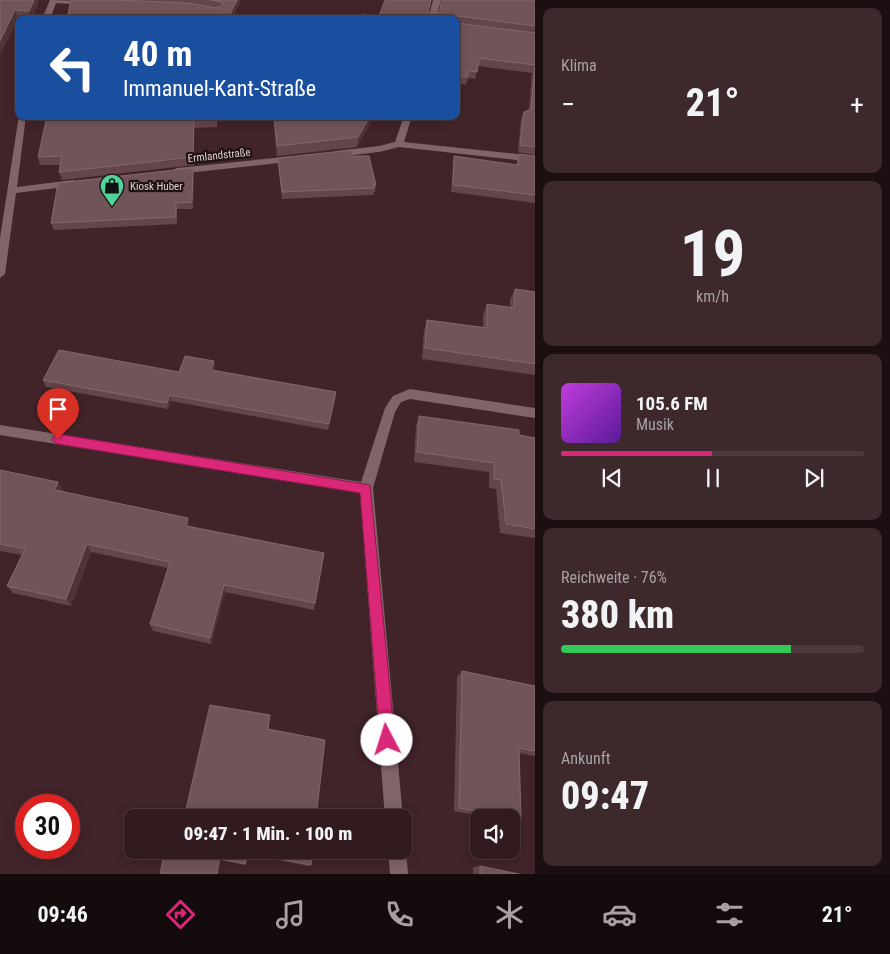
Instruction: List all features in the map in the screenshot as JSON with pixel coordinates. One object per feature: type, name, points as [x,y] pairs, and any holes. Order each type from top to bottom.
[{"type":"street","points":[[47,15],[53,0],[101,3]]},
{"type":"street","points":[[433,15],[437,0]]},
{"type":"street","points":[[0,274],[22,120]]},
{"type":"street","points":[[398,144],[407,120]]},
{"type":"street","points":[[329,155],[379,149],[398,144],[535,160]]},
{"type":"street","name":"Ermlandstraße","points":[[171,172],[300,158]]},
{"type":"street","points":[[13,190],[82,182]]},
{"type":"street","points":[[393,809],[366,488],[389,411],[397,399],[410,394],[535,413]]},
{"type":"street","points":[[0,430],[366,488]]},
{"type":"street","points":[[397,859],[399,874]]},
{"type":"building","points":[[0,0],[34,0],[29,11],[15,10],[0,41]]},
{"type":"building","points":[[71,0],[187,3],[217,8],[223,5],[222,2],[210,0],[237,0],[230,15],[68,14]]},
{"type":"building","points":[[385,0],[431,0],[428,13],[439,13],[442,0],[535,0],[535,26],[460,15],[379,15]]},
{"type":"building","points":[[460,24],[535,33],[535,65],[479,58],[477,72],[469,71],[467,77],[460,76]]},
{"type":"building","points":[[535,65],[535,147],[520,145],[524,112],[531,109]]},
{"type":"building","points":[[46,120],[194,120],[193,157],[59,172],[62,156],[38,157]]},
{"type":"building","points":[[274,120],[368,120],[358,137],[277,146]]},
{"type":"building","points":[[352,150],[348,156],[369,156],[376,185],[374,185],[374,188],[282,192],[278,158]]},
{"type":"building","points":[[519,154],[535,156],[535,195],[453,185],[454,156],[518,165]]},
{"type":"building","points":[[193,168],[192,202],[176,203],[176,217],[51,223],[58,183]]},
{"type":"building","points":[[515,289],[535,292],[535,364],[425,348],[427,320],[487,328],[487,304],[514,308]]},
{"type":"building","points":[[59,350],[179,372],[185,356],[214,361],[211,370],[336,392],[329,424],[170,395],[167,403],[43,380]]},
{"type":"building","points":[[419,416],[519,430],[519,435],[535,438],[535,529],[506,524],[501,480],[494,479],[494,463],[417,452]]},
{"type":"building","points":[[0,470],[58,482],[55,490],[188,518],[186,526],[324,553],[315,603],[224,585],[210,638],[150,624],[170,562],[87,544],[66,599],[7,586],[25,549],[0,544]]},
{"type":"building","points":[[462,671],[535,686],[535,751],[519,748],[521,819],[520,809],[470,810],[459,808]]},
{"type":"building","points":[[210,705],[270,715],[268,729],[325,740],[317,809],[186,809]]},
{"type":"building","points":[[163,859],[219,859],[217,874],[160,874]]},
{"type":"building","points":[[219,859],[246,859],[245,864]]},
{"type":"building","points":[[279,859],[312,859],[311,865]]},
{"type":"building","points":[[480,866],[519,874],[480,874]]},
{"type":"place","name":"Kiosk Huber","points":[[112,207]]},
{"type":"route","points":[[58,439],[366,488],[387,740]]}]
